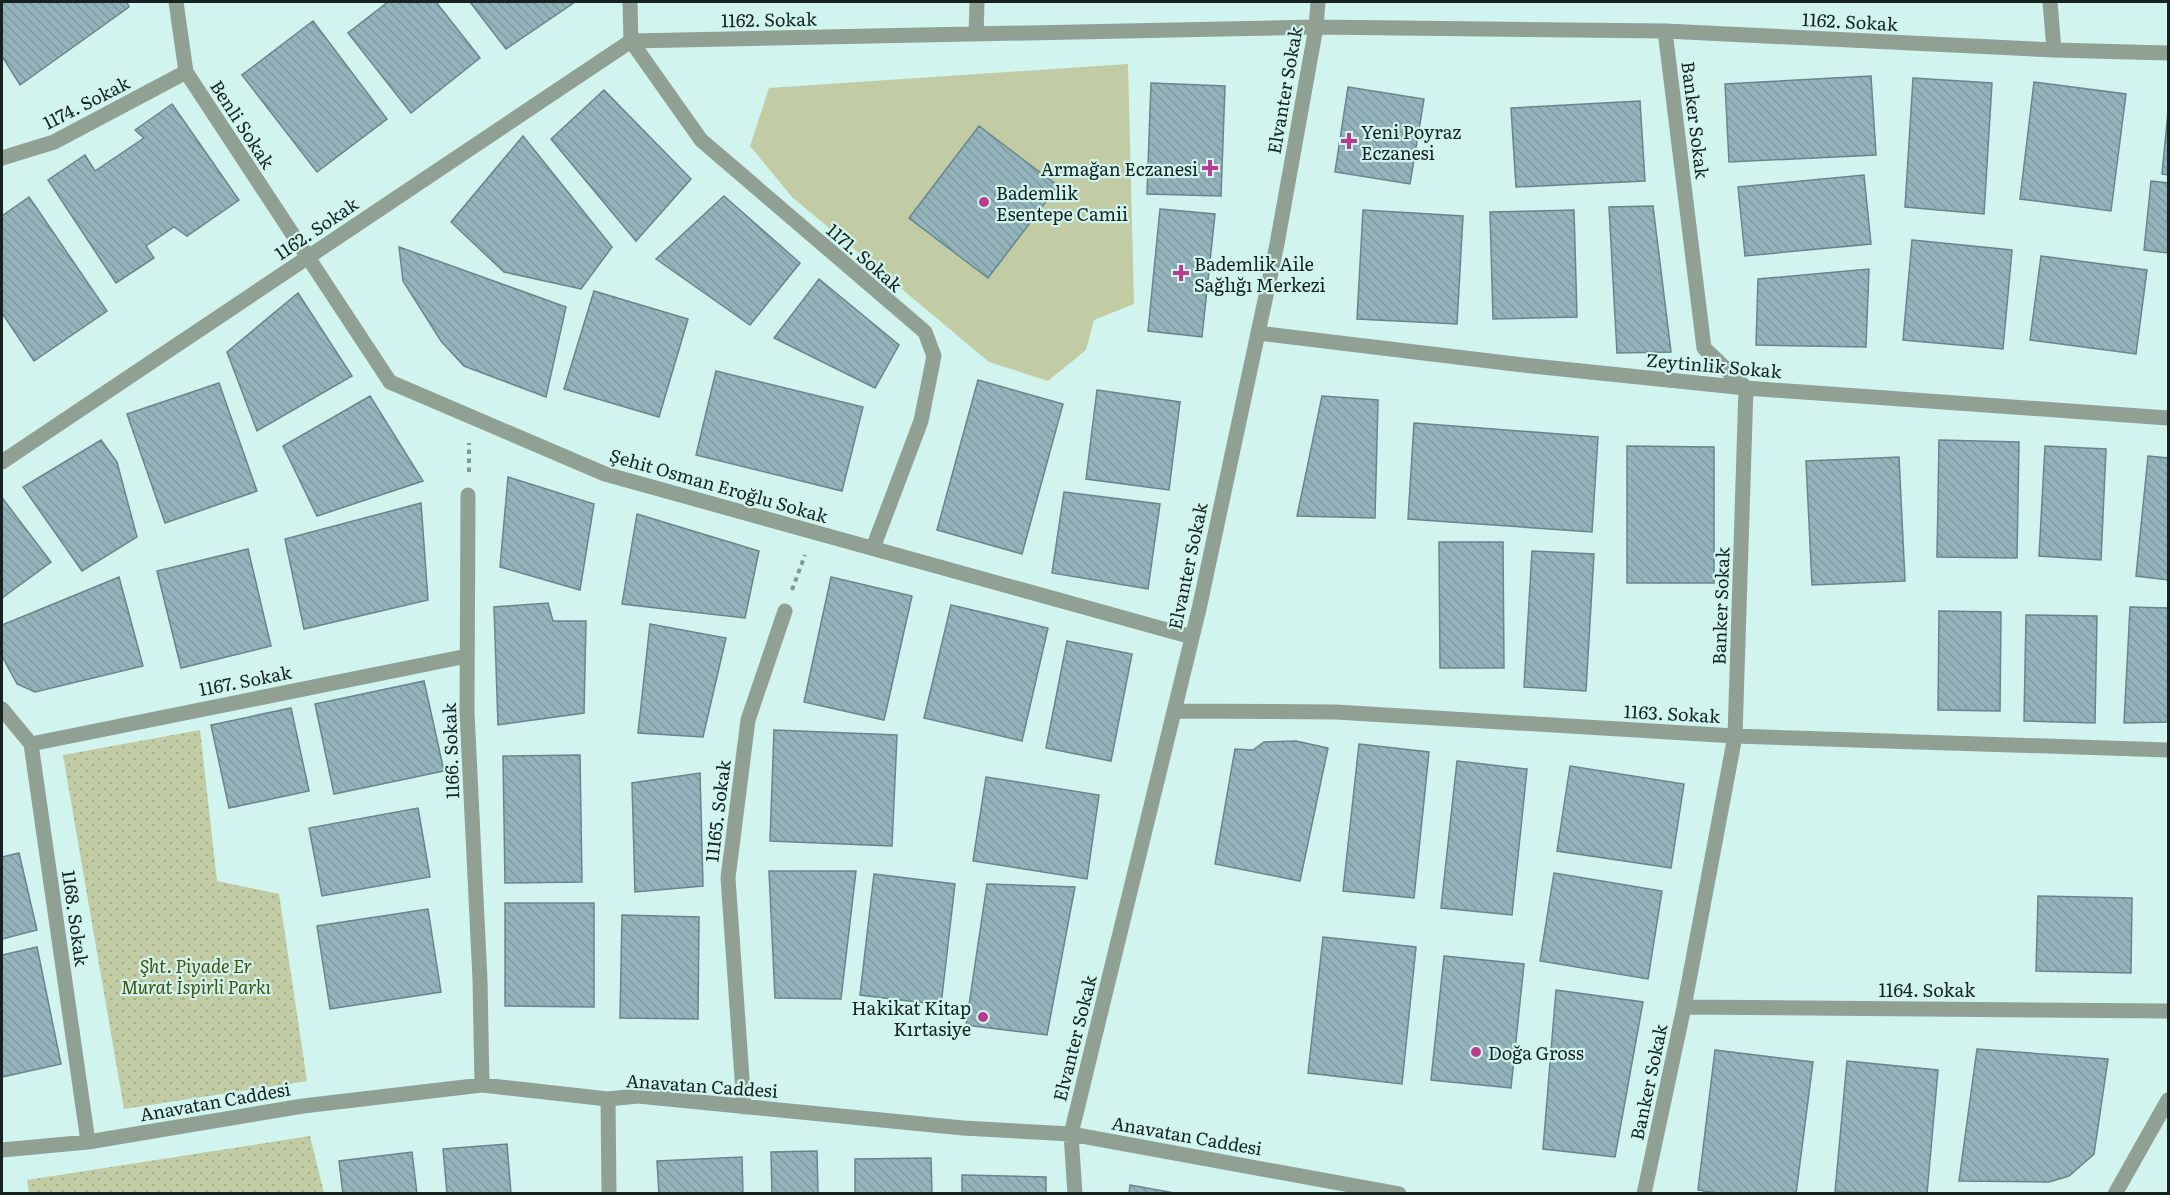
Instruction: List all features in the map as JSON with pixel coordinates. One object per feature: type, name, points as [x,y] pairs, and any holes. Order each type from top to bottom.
[{"type":"street","name":"Benli Sokak","points":[[176,2],[186,72],[307,258]]},
{"type":"street","points":[[630,2],[631,41]]},
{"type":"street","points":[[976,34],[977,2]]},
{"type":"street","name":"Elvanter Sokak","points":[[1075,1194],[1071,1134],[1192,637],[1277,243],[1316,27],[1318,2]]},
{"type":"street","points":[[2050,2],[2054,50]]},
{"type":"street","name":"1162. Sokak","points":[[2,462],[631,41],[1316,27],[1665,31],[2054,50],[2169,53]]},
{"type":"street","name":"Banker Sokak","points":[[1644,1194],[1684,1007],[1735,736],[1746,388],[1704,348],[1665,31]]},
{"type":"street","name":"1171. Sokak","points":[[631,41],[701,140],[925,332],[934,356],[921,421],[873,548]]},
{"type":"street","name":"1174. Sokak","points":[[2,158],[54,142],[186,72]]},
{"type":"street","name":"Şehit Osman Eroğlu Sokak","points":[[307,258],[390,382],[605,474],[1192,637]]},
{"type":"street","name":"Zeytinlik Sokak","points":[[1258,333],[1522,365],[1746,388],[2169,418]]},
{"type":"street","name":"1166. Sokak","points":[[468,495],[467,712],[480,980],[482,1085]]},
{"type":"street","name":"11165. Sokak","points":[[744,1107],[728,878],[748,720],[785,611]]},
{"type":"street","name":"1167. Sokak","points":[[31,744],[467,656]]},
{"type":"street","points":[[2,709],[31,744]]},
{"type":"street","name":"1163. Sokak","points":[[1174,711],[1336,712],[1735,736],[2169,750]]},
{"type":"street","name":"1168. Sokak","points":[[31,744],[88,1142]]},
{"type":"street","name":"1164. Sokak","points":[[1684,1007],[2169,1011]]},
{"type":"street","name":"Anavatan Caddesi","points":[[2,1150],[88,1142],[303,1106],[482,1085],[608,1100],[638,1096],[963,1128],[1071,1134],[1399,1194]]},
{"type":"street","points":[[608,1100],[609,1194]]},
{"type":"street","points":[[2115,1194],[2169,1100]]},
{"type":"path","points":[[468,495],[470,416]]},
{"type":"path","points":[[785,611],[813,531]]},
{"type":"green space","points":[[1128,64],[1134,304],[1094,320],[1086,350],[1048,381],[989,362],[792,197],[750,146],[769,88]]},
{"type":"green space","name":"Şht. Piyade Er Murat İspirli Parkı","points":[[200,730],[217,881],[279,894],[307,1081],[124,1109],[63,755]]},
{"type":"green space","points":[[310,1136],[324,1193],[29,1193],[27,1180]]},
{"type":"building","points":[[2,2],[127,2],[129,7],[20,85],[2,56]]},
{"type":"building","points":[[388,2],[436,2],[480,58],[411,113],[348,33]]},
{"type":"building","points":[[470,2],[575,2],[506,49]]},
{"type":"building","points":[[313,21],[387,119],[317,172],[242,75]]},
{"type":"building","points":[[1871,76],[1876,155],[1729,162],[1725,84]]},
{"type":"building","points":[[1913,78],[1992,83],[1984,214],[1905,207]]},
{"type":"building","points":[[2034,82],[2126,94],[2111,211],[2020,199]]},
{"type":"building","points":[[1151,83],[1225,86],[1221,196],[1147,194]]},
{"type":"building","points":[[1348,87],[1424,99],[1410,184],[1335,172]]},
{"type":"building","points":[[604,90],[691,179],[636,241],[551,139]]},
{"type":"building","points":[[1640,101],[1645,181],[1516,187],[1511,108]]},
{"type":"building","points":[[172,104],[239,200],[187,236],[174,227],[146,246],[154,258],[116,283],[48,180],[85,155],[95,171],[144,138],[135,130]]},
{"type":"building","points":[[2168,112],[2168,175],[2162,174]]},
{"type":"building","name":"Bademlik Esentepe Camii","points":[[979,126],[1058,186],[988,278],[909,218]]},
{"type":"building","points":[[523,136],[612,247],[581,289],[504,272],[451,222]]},
{"type":"building","points":[[1864,175],[1871,244],[1745,256],[1738,187]]},
{"type":"building","points":[[2151,181],[2168,183],[2168,253],[2144,250]]},
{"type":"building","points":[[724,196],[800,263],[750,325],[656,259]]},
{"type":"building","points":[[29,197],[107,311],[34,361],[2,313],[2,216]]},
{"type":"building","points":[[1653,206],[1671,352],[1617,353],[1609,207]]},
{"type":"building","name":"Bademlik Aile Sağlığı Merkezi","points":[[1160,209],[1215,214],[1202,337],[1148,331]]},
{"type":"building","points":[[1363,210],[1463,216],[1457,324],[1357,319]]},
{"type":"building","points":[[1574,210],[1577,317],[1493,319],[1490,212]]},
{"type":"building","points":[[1912,240],[2012,250],[2003,349],[1903,340]]},
{"type":"building","points":[[399,247],[566,307],[546,397],[464,366],[441,341],[403,281]]},
{"type":"building","points":[[2041,256],[2147,270],[2136,354],[2030,340]]},
{"type":"building","points":[[1869,269],[1866,347],[1756,345],[1758,279]]},
{"type":"building","points":[[819,279],[899,345],[875,388],[774,338]]},
{"type":"building","points":[[594,291],[688,319],[659,417],[564,389]]},
{"type":"building","points":[[298,293],[352,376],[257,431],[227,352]]},
{"type":"building","points":[[716,371],[863,407],[842,491],[696,455]]},
{"type":"building","points":[[978,380],[1063,404],[1022,554],[937,530]]},
{"type":"building","points":[[219,383],[257,491],[165,523],[127,414]]},
{"type":"building","points":[[1097,390],[1180,402],[1169,490],[1086,479]]},
{"type":"building","points":[[370,396],[423,481],[317,516],[283,446]]},
{"type":"building","points":[[1322,396],[1378,400],[1375,518],[1297,516]]},
{"type":"building","points":[[1414,423],[1598,437],[1592,532],[1408,519]]},
{"type":"building","points":[[101,440],[117,462],[137,537],[82,571],[23,487]]},
{"type":"building","points":[[1939,440],[2019,442],[2017,558],[1937,557]]},
{"type":"building","points":[[1627,446],[1714,447],[1714,583],[1627,583]]},
{"type":"building","points":[[2045,446],[2106,449],[2101,560],[2039,556]]},
{"type":"building","points":[[2148,456],[2168,458],[2168,580],[2136,576]]},
{"type":"building","points":[[1899,457],[1905,581],[1812,585],[1806,461]]},
{"type":"building","points":[[508,477],[594,504],[580,590],[500,567]]},
{"type":"building","points":[[1064,492],[1160,504],[1148,589],[1052,573]]},
{"type":"building","points":[[2,500],[51,562],[2,598]]},
{"type":"building","points":[[421,503],[428,600],[304,629],[285,539]]},
{"type":"building","points":[[637,514],[759,551],[745,618],[622,604]]},
{"type":"building","points":[[1439,542],[1503,542],[1504,668],[1440,668]]},
{"type":"building","points":[[248,549],[271,646],[181,668],[157,571]]},
{"type":"building","points":[[1532,551],[1594,554],[1586,691],[1524,687]]},
{"type":"building","points":[[119,577],[143,666],[35,692],[17,684],[2,656],[2,625]]},
{"type":"building","points":[[831,577],[912,596],[884,720],[804,702]]},
{"type":"building","points":[[548,603],[553,621],[586,621],[584,713],[498,725],[494,607]]},
{"type":"building","points":[[951,605],[1048,628],[1022,741],[924,718]]},
{"type":"building","points":[[2130,607],[2168,608],[2168,722],[2124,723]]},
{"type":"building","points":[[1939,611],[2001,612],[2000,711],[1938,710]]},
{"type":"building","points":[[2026,615],[2097,616],[2095,723],[2024,721]]},
{"type":"building","points":[[650,624],[726,638],[703,737],[638,733]]},
{"type":"building","points":[[1067,641],[1132,654],[1111,761],[1046,748]]},
{"type":"building","points":[[424,681],[444,771],[334,794],[315,704]]},
{"type":"building","points":[[291,708],[309,791],[229,808],[211,725]]},
{"type":"building","points":[[774,730],[897,735],[892,846],[770,841]]},
{"type":"building","points":[[1296,741],[1328,748],[1300,881],[1215,864],[1235,749],[1253,750],[1264,742]]},
{"type":"building","points":[[1359,744],[1429,752],[1414,898],[1343,891]]},
{"type":"building","points":[[580,755],[582,882],[505,883],[503,756]]},
{"type":"building","points":[[1457,761],[1527,769],[1512,915],[1441,908]]},
{"type":"building","points":[[1570,766],[1684,784],[1671,868],[1557,851]]},
{"type":"building","points":[[700,773],[703,886],[635,892],[632,783]]},
{"type":"building","points":[[986,777],[1099,795],[1087,879],[973,861]]},
{"type":"building","points":[[418,808],[430,877],[322,896],[309,828]]},
{"type":"building","points":[[19,853],[37,930],[2,939],[2,857]]},
{"type":"building","points":[[769,871],[856,871],[841,999],[775,998]]},
{"type":"building","points":[[1554,873],[1662,891],[1648,979],[1540,961]]},
{"type":"building","points":[[874,874],[955,884],[941,1005],[860,995]]},
{"type":"building","points":[[987,884],[1075,887],[1047,1035],[966,1025]]},
{"type":"building","points":[[2038,896],[2132,898],[2131,973],[2036,971]]},
{"type":"building","points":[[505,903],[594,903],[594,1007],[505,1006]]},
{"type":"building","points":[[428,909],[441,992],[330,1009],[317,926]]},
{"type":"building","points":[[622,915],[699,917],[698,1019],[620,1018]]},
{"type":"building","points":[[1323,937],[1416,947],[1402,1084],[1308,1073]]},
{"type":"building","points":[[37,947],[61,1064],[2,1077],[2,955]]},
{"type":"building","points":[[1444,956],[1524,964],[1511,1088],[1431,1080]]},
{"type":"building","points":[[1556,990],[1643,1002],[1615,1157],[1543,1149]]},
{"type":"building","points":[[1977,1049],[2108,1059],[2094,1154],[2069,1176],[2049,1182],[1959,1181]]},
{"type":"building","points":[[1715,1050],[1813,1062],[1796,1194],[1722,1194],[1698,1190]]},
{"type":"building","points":[[1847,1061],[1938,1070],[1927,1194],[1835,1192]]},
{"type":"building","points":[[507,1144],[511,1194],[447,1194],[443,1149]]},
{"type":"building","points":[[817,1151],[818,1194],[772,1194],[771,1152]]},
{"type":"building","points":[[412,1152],[417,1194],[343,1194],[339,1161]]},
{"type":"building","points":[[742,1157],[743,1194],[659,1194],[657,1161]]},
{"type":"building","points":[[931,1158],[932,1194],[855,1194],[855,1159]]},
{"type":"building","points":[[962,1175],[1046,1177],[1046,1194],[962,1194]]},
{"type":"building","points":[[1130,1185],[1180,1194],[1129,1194]]},
{"type":"place","name":"Yeni Poyraz Eczanesi","points":[[1349,141]]},
{"type":"place","name":"Armağan Eczanesi","points":[[1210,168]]},
{"type":"place","name":"Bademlik Esentepe Camii","points":[[984,202]]},
{"type":"place","name":"Bademlik Aile Sağlığı Merkezi","points":[[1181,273]]},
{"type":"place","name":"Hakikat Kitap Kırtasiye","points":[[983,1017]]},
{"type":"place","name":"Doğa Gross","points":[[1476,1052]]}]
